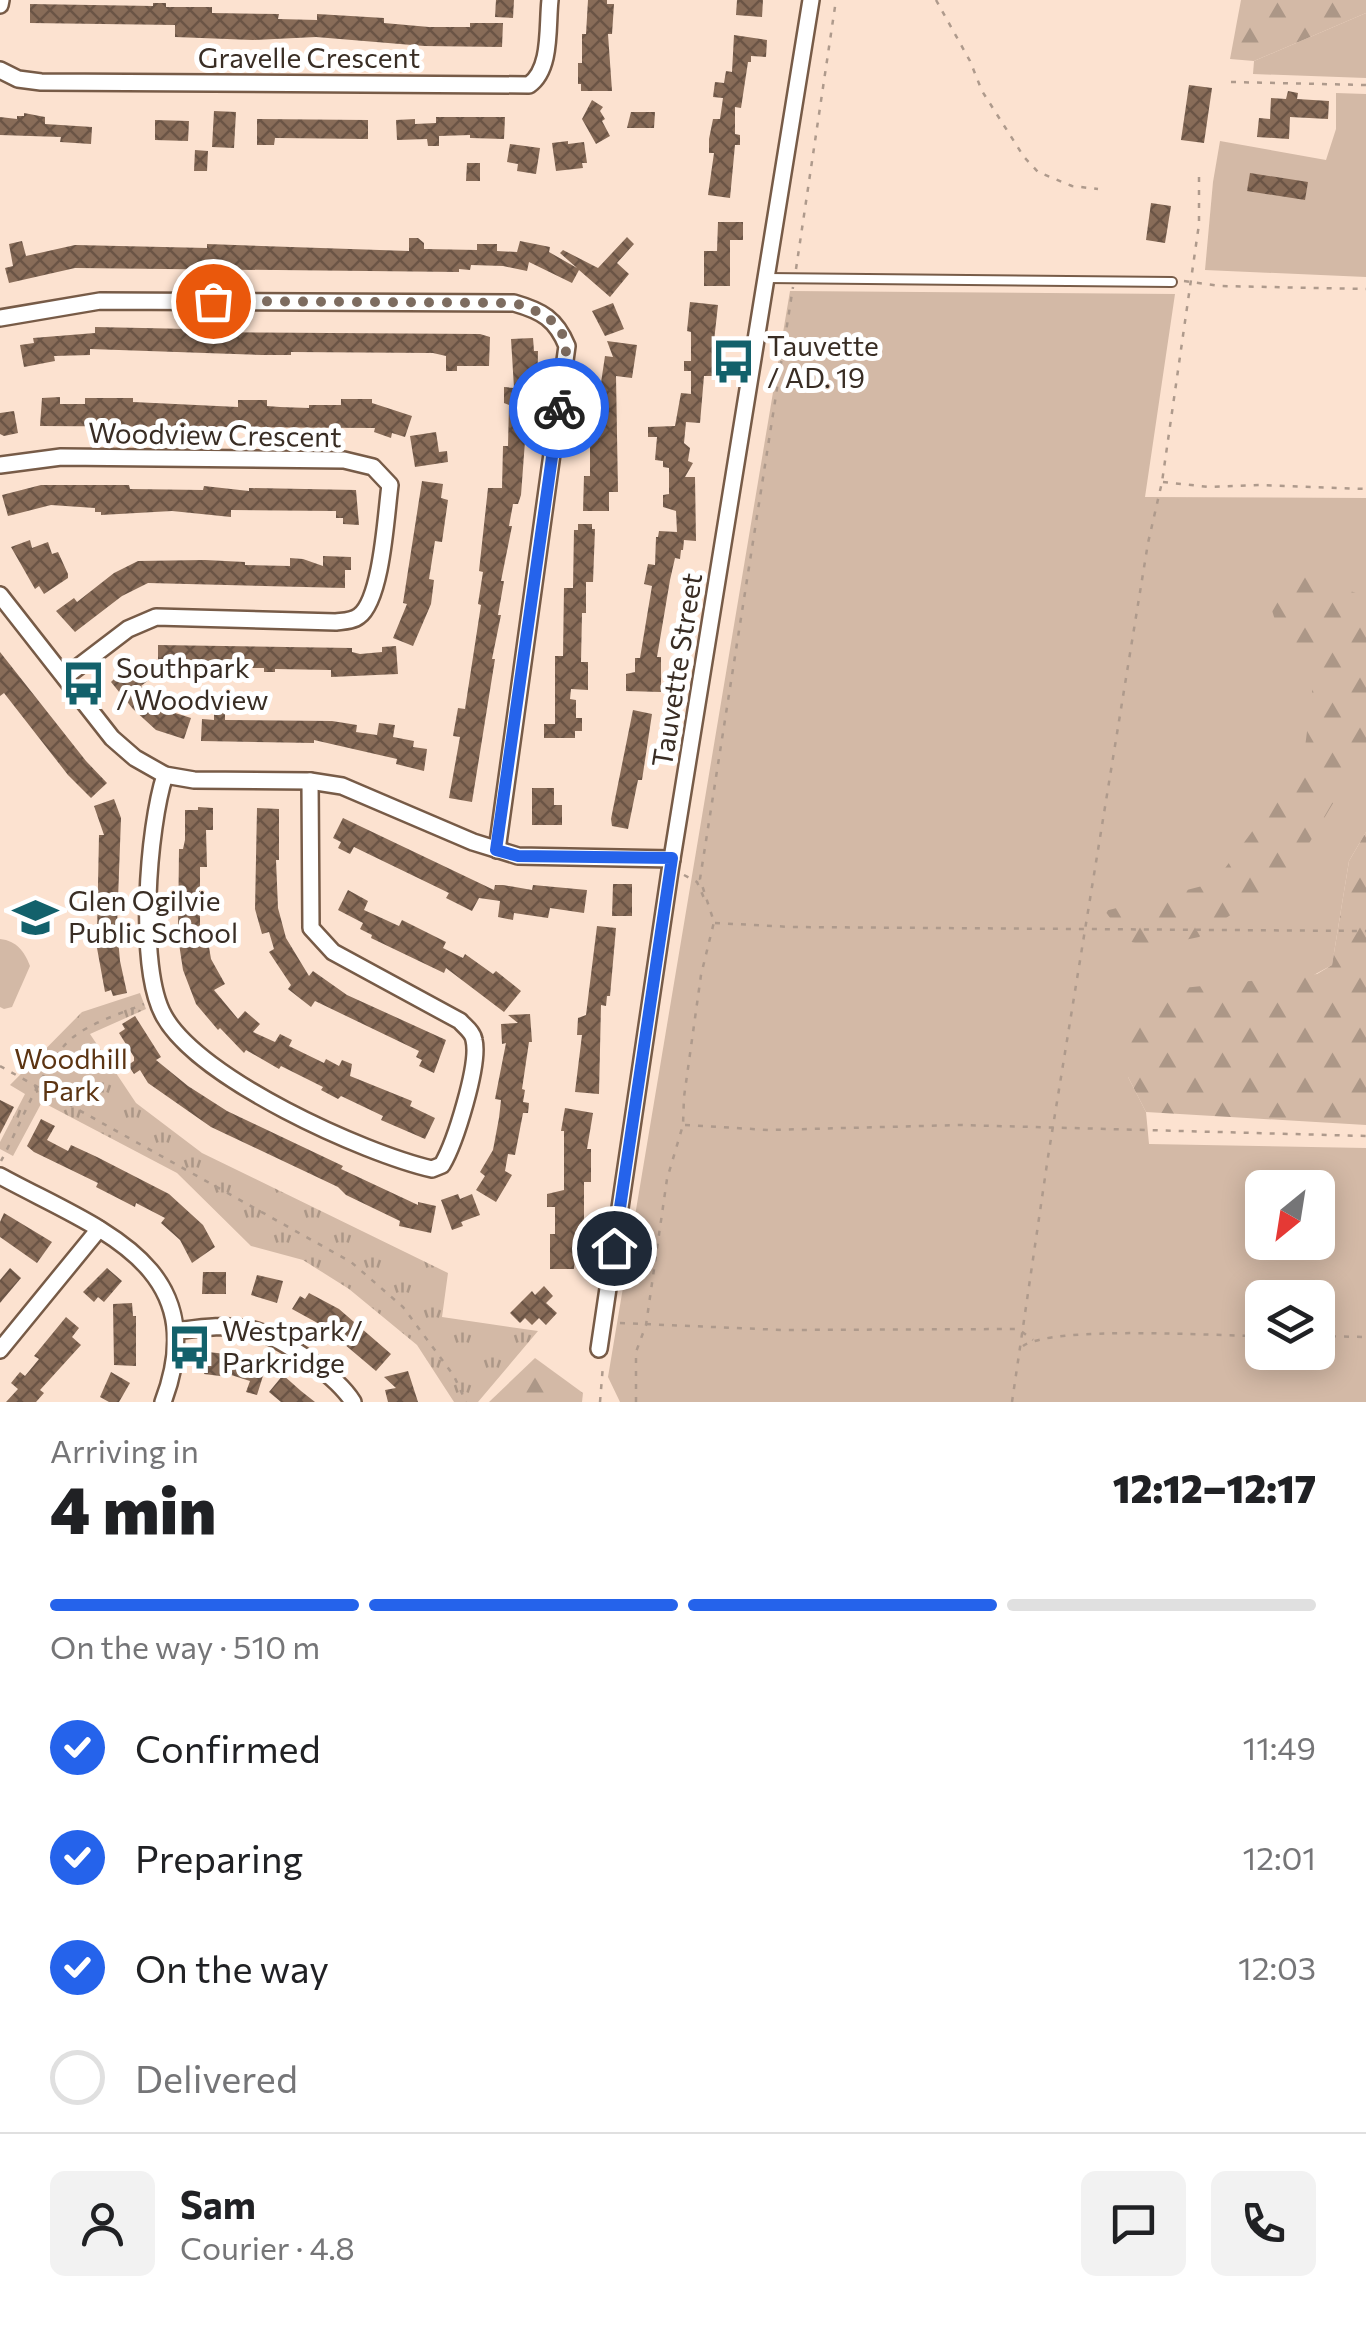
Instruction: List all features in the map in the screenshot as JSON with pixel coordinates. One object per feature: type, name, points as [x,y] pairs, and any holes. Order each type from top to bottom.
[{"type":"street","name":"Gravelle Crescent","points":[[0,70],[18,79],[41,82],[529,85],[544,66],[550,0]]},
{"type":"street","name":"Tauvette Street","points":[[599,1349],[671,865],[810,0]]},
{"type":"street","points":[[0,318],[100,301],[514,303],[544,312],[568,346],[496,850]]},
{"type":"street","name":"Woodview Crescent","points":[[0,465],[61,457],[344,460],[372,467],[390,484],[373,595],[362,614],[354,619],[336,622],[156,618],[128,629],[65,677]]},
{"type":"street","points":[[0,595],[112,738],[135,758],[165,775],[194,780],[310,781],[342,786],[473,842],[518,856],[671,865]]},
{"type":"street","points":[[165,775],[152,828],[150,957],[157,999],[185,1046],[227,1078],[368,1149],[432,1169],[442,1166],[456,1137],[475,1058],[474,1036],[460,1021],[334,952],[311,928],[310,781]]},
{"type":"street","points":[[0,1176],[122,1241],[150,1266],[170,1299],[176,1331],[170,1385],[163,1402]]},
{"type":"street","points":[[0,1350],[99,1229]]},
{"type":"street","points":[[176,1331],[212,1326],[252,1329],[290,1347],[352,1402]]},
{"type":"lane","points":[[766,278],[1172,282]]},
{"type":"path","points":[[636,1402],[636,1352],[646,1324],[667,1179],[683,1125],[701,975],[714,922],[700,879],[836,0]]},
{"type":"path","points":[[936,0],[970,61],[982,92],[1024,158],[1038,172],[1072,186],[1098,189]]},
{"type":"path","points":[[1231,82],[1366,86]]},
{"type":"path","points":[[1012,1402],[1148,543],[1162,482],[1198,224],[1199,172]]},
{"type":"path","points":[[1172,282],[1366,289]]},
{"type":"path","points":[[1162,482],[1210,487],[1260,484],[1366,489]]},
{"type":"path","points":[[671,865],[697,882],[714,922]]},
{"type":"path","points":[[714,922],[792,928],[1366,931]]},
{"type":"path","points":[[0,1162],[70,1039],[157,999]]},
{"type":"path","points":[[0,1066],[351,1262],[404,1306],[454,1376],[466,1402]]},
{"type":"path","points":[[683,1125],[769,1130],[960,1125],[1366,1136]]},
{"type":"path","points":[[603,1323],[750,1330],[1024,1330]]},
{"type":"path","points":[[1024,1330],[1032,1340]]},
{"type":"path","points":[[1022,1346],[1032,1340],[1072,1335],[1245,1336]]},
{"type":"path","points":[[1335,1336],[1366,1336]]},
{"type":"path","points":[[599,1349],[604,1369],[600,1402]]},
{"type":"green space","points":[[1241,0],[1366,0],[1366,13],[1254,61],[1230,59]]},
{"type":"green space","points":[[1366,13],[1366,78],[1253,74],[1254,61]]},
{"type":"green space","points":[[1336,93],[1366,94],[1366,277],[1205,270],[1220,141],[1326,160],[1336,129]]},
{"type":"green space","points":[[790,291],[1175,294],[1145,497],[1366,498],[1366,832],[1349,861],[1332,965],[1128,1077],[1146,1112],[1149,1144],[1366,1148],[1366,1402],[620,1402],[608,1377]]},
{"type":"green space","points":[[1296,570],[1366,597],[1366,748],[1292,872],[1199,937],[1151,947],[1127,941],[1105,911],[1214,883],[1303,763],[1315,669],[1279,633],[1265,588]]},
{"type":"green space","points":[[1366,832],[1366,1125],[1146,1112],[1128,1077],[1121,1028],[1154,991],[1317,974],[1332,965],[1349,861]]},
{"type":"green space","points":[[0,939],[19,948],[30,966],[12,1007],[4,1009],[0,1007]]},
{"type":"green space","name":"Woodhill Park","points":[[140,993],[146,1009],[90,1034],[136,1103],[202,1153],[448,1273],[442,1317],[538,1331],[478,1402],[454,1402],[417,1345],[349,1289],[303,1260],[251,1246],[177,1173],[42,1102],[13,1156],[0,1149],[25,1094],[10,1085],[82,1012]]},
{"type":"green space","points":[[535,1358],[583,1393],[582,1402],[489,1402]]},
{"type":"building","points":[[496,0],[514,0],[513,18],[495,17]]},
{"type":"building","points":[[588,0],[614,4],[612,34],[608,34],[612,91],[581,91],[578,84]]},
{"type":"building","points":[[737,0],[763,0],[762,17],[736,15]]},
{"type":"building","points":[[166,3],[166,7],[212,7],[212,13],[279,14],[278,19],[317,20],[317,14],[384,18],[384,23],[429,27],[503,23],[502,47],[424,46],[316,37],[175,37],[175,25],[30,23],[30,4]]},
{"type":"building","points":[[734,35],[767,40],[766,57],[751,56],[748,62],[741,108],[735,107],[735,134],[740,135],[740,145],[735,145],[730,198],[708,195],[714,153],[709,153],[709,139],[713,119],[720,119],[723,98],[713,97],[715,82],[724,83],[726,71],[732,72]]},
{"type":"building","points":[[1189,85],[1212,88],[1204,143],[1181,140]]},
{"type":"building","points":[[1288,91],[1298,93],[1297,99],[1329,101],[1328,119],[1290,117],[1289,139],[1257,137],[1259,118],[1270,119],[1271,98],[1286,99]]},
{"type":"building","points":[[592,100],[603,107],[602,121],[610,136],[596,144],[582,119]]},
{"type":"building","points":[[214,111],[236,112],[234,148],[212,147]]},
{"type":"building","points":[[631,112],[655,112],[654,128],[627,128]]},
{"type":"building","points":[[24,113],[45,117],[45,124],[92,127],[91,144],[60,142],[61,137],[0,135],[0,117],[17,119]]},
{"type":"building","points":[[436,117],[505,117],[504,139],[439,136],[439,146],[428,146],[427,139],[397,140],[396,120],[436,123]]},
{"type":"building","points":[[257,119],[368,120],[368,139],[275,138],[274,145],[257,145]]},
{"type":"building","points":[[155,120],[189,121],[188,141],[155,140]]},
{"type":"building","points":[[584,142],[587,163],[582,163],[583,168],[556,171],[552,143]]},
{"type":"building","points":[[510,144],[540,148],[536,174],[517,171],[518,164],[507,162]]},
{"type":"building","points":[[195,150],[208,151],[207,171],[194,171]]},
{"type":"building","points":[[467,163],[480,163],[480,181],[466,181]]},
{"type":"building","points":[[1250,173],[1308,182],[1305,200],[1247,191]]},
{"type":"building","points":[[1151,203],[1171,206],[1165,243],[1146,240]]},
{"type":"building","points":[[718,222],[743,222],[743,240],[730,240],[730,286],[704,286],[704,251],[717,251]]},
{"type":"building","points":[[627,237],[634,244],[617,263],[629,274],[610,297],[579,270],[572,283],[529,262],[527,271],[471,265],[470,270],[459,272],[75,268],[9,283],[5,268],[13,266],[9,244],[22,241],[26,256],[75,245],[207,248],[207,244],[409,251],[409,238],[418,238],[424,249],[477,250],[477,244],[497,244],[497,251],[517,252],[520,241],[550,247],[549,252],[577,268],[560,253],[563,250],[598,268]]},
{"type":"building","points":[[690,302],[718,305],[714,341],[717,376],[704,376],[700,423],[686,422],[684,443],[690,448],[688,461],[693,463],[685,477],[695,477],[696,541],[684,540],[680,559],[675,558],[657,657],[661,657],[661,692],[626,691],[626,674],[635,672],[635,658],[640,658],[652,586],[644,584],[648,564],[655,565],[656,537],[659,531],[677,532],[676,511],[663,507],[663,495],[669,494],[669,468],[663,467],[663,461],[655,460],[657,437],[648,437],[648,427],[675,426],[681,393],[691,394],[691,371],[684,371],[684,361],[691,361],[691,332],[687,331]]},
{"type":"building","points":[[613,303],[624,329],[605,336],[592,311]]},
{"type":"building","points":[[95,327],[190,332],[480,334],[490,337],[489,366],[457,366],[457,371],[446,371],[446,356],[433,353],[262,355],[90,349],[90,355],[54,356],[55,361],[24,367],[20,345],[34,343],[33,338],[95,333]]},
{"type":"building","points":[[533,338],[534,351],[538,351],[537,395],[535,404],[531,404],[531,427],[525,441],[521,495],[518,504],[513,504],[509,526],[501,581],[501,615],[472,802],[449,798],[460,737],[453,736],[458,708],[465,709],[481,605],[478,604],[483,572],[479,571],[488,488],[502,488],[509,405],[504,403],[504,387],[514,388],[511,339]]},
{"type":"building","points":[[607,341],[637,345],[632,378],[616,376],[618,492],[609,492],[609,511],[583,511],[584,476],[590,476],[595,396],[599,396],[605,356],[613,357]]},
{"type":"building","points":[[60,397],[60,404],[85,404],[85,398],[133,398],[133,402],[238,407],[238,400],[267,400],[267,406],[309,408],[341,405],[341,399],[372,399],[372,403],[412,416],[405,437],[392,433],[391,438],[374,432],[375,428],[40,426],[42,398]]},
{"type":"building","points":[[14,411],[18,433],[0,434],[0,413]]},
{"type":"building","points":[[436,432],[439,452],[447,451],[448,462],[415,467],[410,436]]},
{"type":"building","points":[[422,481],[443,484],[441,498],[448,500],[442,542],[435,541],[429,579],[434,580],[431,604],[413,646],[393,638],[407,604],[403,603]]},
{"type":"building","points":[[41,485],[356,490],[359,525],[343,524],[343,518],[336,518],[336,511],[231,510],[231,517],[172,511],[101,515],[95,508],[51,505],[8,516],[2,495]]},
{"type":"building","points":[[578,524],[592,524],[595,529],[593,582],[586,582],[586,613],[582,613],[581,662],[588,662],[588,690],[571,689],[570,699],[576,700],[576,718],[582,718],[582,731],[575,731],[575,738],[544,738],[544,724],[555,724],[555,656],[563,656],[564,588],[573,588],[574,530],[578,530]]},
{"type":"building","points":[[30,540],[32,548],[48,542],[52,554],[58,552],[68,574],[68,578],[44,594],[39,586],[35,589],[11,547]]},
{"type":"building","points":[[323,556],[351,557],[351,570],[345,570],[345,588],[148,583],[122,596],[75,632],[56,611],[74,598],[77,602],[114,573],[138,561],[205,560],[290,566],[290,558],[323,566]]},
{"type":"building","points":[[158,645],[352,648],[352,652],[360,654],[396,646],[398,674],[331,677],[331,670],[264,672],[264,668],[244,668],[244,675],[231,675],[231,668],[158,667]]},
{"type":"building","points":[[0,652],[107,783],[91,798],[68,775],[4,693],[0,696]]},
{"type":"building","points":[[134,659],[150,679],[141,686],[166,710],[191,718],[184,739],[156,730],[111,682]]},
{"type":"building","points":[[633,710],[652,714],[642,780],[638,780],[628,829],[612,826],[611,819]]},
{"type":"building","points":[[214,712],[225,713],[225,720],[332,721],[357,725],[356,732],[377,735],[379,723],[395,725],[393,737],[414,741],[413,747],[427,749],[424,771],[396,764],[397,759],[314,740],[201,741],[202,719],[214,720]]},
{"type":"building","points":[[532,788],[554,788],[554,805],[562,805],[562,825],[532,825]]},
{"type":"building","points":[[114,799],[121,818],[117,927],[127,993],[113,996],[111,990],[105,992],[97,948],[90,948],[89,937],[97,935],[99,835],[104,835],[94,806]]},
{"type":"building","points":[[213,808],[213,830],[206,830],[207,867],[200,867],[200,942],[208,941],[211,959],[225,984],[214,990],[238,1019],[245,1011],[260,1024],[253,1032],[275,1042],[280,1034],[292,1040],[289,1046],[324,1063],[326,1059],[339,1066],[342,1060],[352,1064],[350,1076],[412,1101],[410,1106],[435,1118],[425,1139],[381,1120],[383,1116],[341,1096],[338,1099],[281,1066],[279,1069],[246,1050],[244,1053],[196,1004],[183,970],[178,937],[179,849],[183,849],[185,840],[185,810]]},
{"type":"building","points":[[257,808],[279,809],[278,908],[286,938],[309,976],[313,971],[347,995],[446,1040],[434,1073],[419,1066],[419,1051],[315,1001],[311,1007],[288,989],[291,985],[269,952],[274,949],[269,932],[262,934],[255,909]]},
{"type":"building","points":[[343,818],[494,890],[495,885],[503,885],[532,890],[533,885],[587,890],[584,913],[550,908],[548,918],[514,913],[513,920],[498,917],[500,901],[479,898],[472,911],[446,898],[449,893],[354,847],[350,854],[338,848],[341,842],[333,838]]},
{"type":"building","points":[[613,884],[632,884],[632,916],[612,916]]},
{"type":"building","points":[[348,890],[368,901],[364,910],[399,926],[402,920],[446,942],[443,948],[463,958],[465,954],[493,974],[496,971],[521,991],[504,1012],[446,968],[444,973],[371,938],[360,929],[363,923],[338,910]]},
{"type":"building","points":[[597,926],[616,928],[610,996],[606,1006],[601,1005],[599,1094],[575,1092],[582,1035],[577,1035],[578,1018],[586,1015]]},
{"type":"building","points":[[530,1014],[532,1042],[522,1089],[523,1102],[529,1103],[528,1113],[523,1113],[515,1155],[508,1154],[505,1171],[512,1175],[496,1202],[476,1190],[485,1176],[480,1172],[493,1150],[499,1118],[501,1100],[495,1099],[506,1043],[502,1044],[501,1024],[518,1023],[508,1015]]},
{"type":"building","points":[[135,1016],[161,1057],[156,1060],[188,1086],[227,1111],[343,1166],[341,1169],[418,1205],[436,1206],[431,1233],[399,1226],[400,1221],[346,1195],[338,1187],[211,1127],[148,1083],[140,1070],[134,1074],[128,1065],[134,1057],[119,1033],[125,1029],[122,1024]]},
{"type":"building","points":[[0,1100],[14,1107],[0,1134]]},
{"type":"building","points":[[565,1108],[593,1113],[587,1149],[591,1149],[591,1182],[584,1182],[584,1226],[578,1226],[574,1269],[550,1269],[555,1207],[547,1207],[547,1194],[564,1190],[561,1131]]},
{"type":"building","points":[[41,1119],[55,1126],[47,1140],[68,1151],[71,1145],[169,1194],[203,1225],[215,1247],[192,1263],[180,1240],[161,1223],[165,1218],[136,1203],[135,1207],[96,1187],[98,1183],[34,1152],[27,1146]]},
{"type":"building","points":[[458,1194],[460,1199],[472,1194],[480,1215],[452,1230],[441,1200]]},
{"type":"building","points":[[4,1213],[52,1242],[37,1263],[0,1237]]},
{"type":"building","points":[[10,1268],[21,1278],[0,1303],[0,1280]]},
{"type":"building","points":[[107,1268],[122,1281],[104,1302],[98,1297],[94,1302],[83,1292]]},
{"type":"building","points":[[203,1272],[226,1272],[226,1294],[202,1294]]},
{"type":"building","points":[[257,1275],[283,1281],[277,1303],[251,1295]]},
{"type":"building","points":[[544,1286],[553,1296],[546,1303],[557,1313],[546,1325],[539,1318],[532,1325],[525,1318],[520,1323],[510,1313],[532,1291],[535,1295]]},
{"type":"building","points":[[309,1293],[339,1309],[391,1354],[376,1371],[320,1329],[323,1326],[292,1309],[300,1296],[305,1299]]},
{"type":"building","points":[[132,1303],[136,1316],[136,1366],[114,1365],[113,1304]]},
{"type":"building","points":[[66,1317],[79,1328],[72,1337],[81,1345],[40,1390],[44,1393],[36,1402],[6,1402],[18,1389],[11,1383],[20,1372],[25,1376],[39,1359],[34,1356]]},
{"type":"building","points":[[208,1352],[267,1363],[257,1395],[246,1392],[250,1381],[228,1374],[204,1374]]},
{"type":"building","points":[[408,1371],[418,1402],[388,1402],[385,1390],[396,1388],[384,1377]]},
{"type":"building","points":[[111,1372],[130,1383],[119,1402],[100,1397]]},
{"type":"building","points":[[283,1375],[315,1402],[281,1402],[269,1392]]},
{"type":"way so far","points":[[213,301],[514,303],[544,312],[568,346],[559,408]]},
{"type":"place","name":"Tauvette / AD. 19","points":[[734,362]]},
{"type":"place","name":"Southpark / Woodview","points":[[83,684]]},
{"type":"place","name":"Glen Ogilvie Public School","points":[[35,917]]},
{"type":"place","name":"Westpark / Parkridge","points":[[189,1347]]},
{"type":"route","points":[[559,408],[496,850],[518,856],[672,858],[614,1248]]}]
